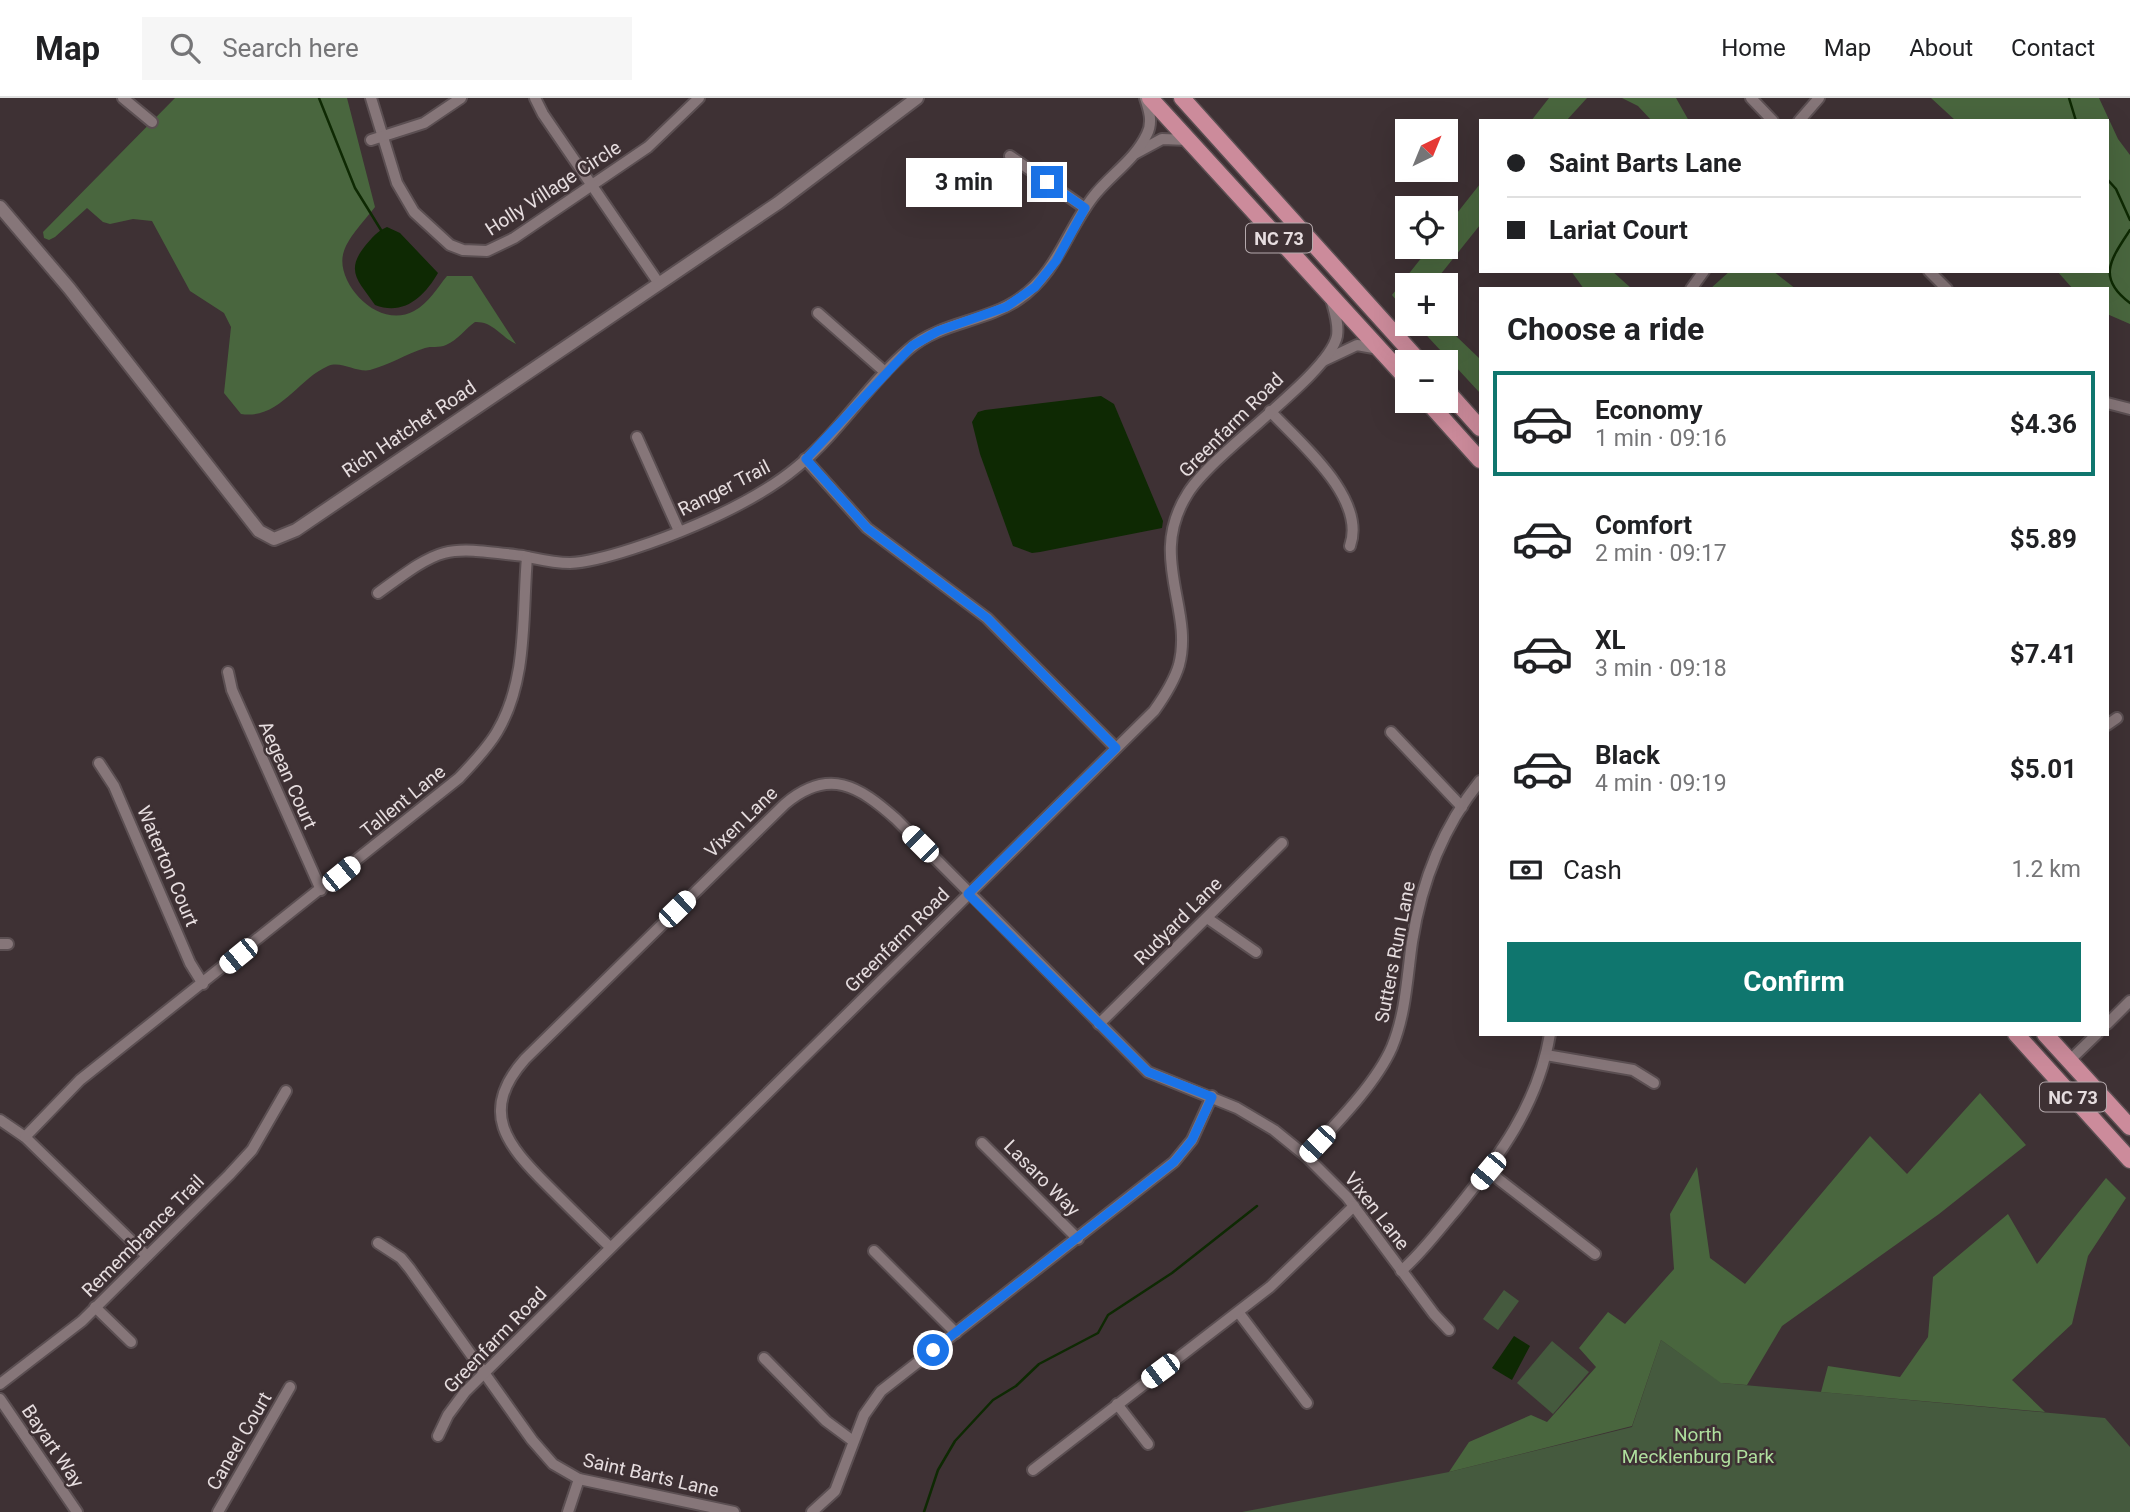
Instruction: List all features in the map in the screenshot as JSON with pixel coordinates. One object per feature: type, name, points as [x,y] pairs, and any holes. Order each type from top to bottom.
[{"type":"main road","name":"NC 73","points":[[1150,98],[1395,366]]},
{"type":"main road","name":"NC 73","points":[[1182,98],[1409,350]]},
{"type":"main road","points":[[1458,404],[1479,428]]},
{"type":"main road","points":[[1438,413],[1479,459]]},
{"type":"main road","points":[[1440,413],[1479,450]]},
{"type":"main road","name":"NC 73","points":[[2018,1036],[2130,1160]]},
{"type":"main road","points":[[2032,1036],[2057,1061],[2069,1061]]},
{"type":"main road","name":"NC 73","points":[[2048,1036],[2130,1127]]},
{"type":"street","points":[[123,98],[152,122]]},
{"type":"street","name":"Holly Village Circle","points":[[371,98],[377,139],[404,198],[437,236],[463,250],[487,251],[500,246],[648,147],[699,98]]},
{"type":"street","points":[[377,139],[424,123],[461,98]]},
{"type":"street","points":[[535,98],[591,186],[659,282]]},
{"type":"street","name":"Rich Hatchet Road","points":[[0,207],[69,288],[259,531],[274,539],[296,530],[834,163],[918,98]]},
{"type":"street","name":"Ranger Trail","points":[[378,593],[420,562],[451,549],[562,563],[580,562],[679,531],[753,497],[806,459],[912,346],[928,336],[991,314],[1035,287],[1056,261],[1085,208],[1136,153],[1149,130],[1151,120],[1145,98]]},
{"type":"street","points":[[1751,98],[1771,119]]},
{"type":"street","points":[[1801,119],[1819,98]]},
{"type":"street","name":"Ranger Trail","points":[[1136,153],[1162,139],[1189,141]]},
{"type":"street","points":[[1010,156],[1085,208]]},
{"type":"street","points":[[1931,273],[1945,287]]},
{"type":"street","name":"Greenfarm Road","points":[[1323,361],[1337,335],[1329,293]]},
{"type":"street","points":[[818,313],[885,372]]},
{"type":"street","name":"Greenfarm Road","points":[[438,1436],[457,1401],[485,1372],[1154,711],[1169,688],[1179,664],[1181,634],[1170,555],[1178,512],[1199,478],[1323,361],[1357,345],[1380,349]]},
{"type":"street","points":[[2109,404],[2130,409]]},
{"type":"street","points":[[1270,411],[1339,487],[1353,523],[1350,546]]},
{"type":"street","points":[[637,437],[679,531]]},
{"type":"street","points":[[806,459],[867,528],[987,618],[1116,748]]},
{"type":"street","name":"Tallent Lane","points":[[24,1137],[80,1080],[459,778],[496,734],[514,696],[521,660],[527,557]]},
{"type":"street","name":"Aegean Court","points":[[228,672],[232,690],[321,890]]},
{"type":"street","points":[[2109,724],[2117,718]]},
{"type":"street","points":[[1391,732],[1462,807]]},
{"type":"street","name":"Waterton Court","points":[[99,762],[114,786],[190,963],[203,984]]},
{"type":"street","name":"Sutters Run Lane","points":[[1306,1156],[1378,1070],[1391,1048],[1404,1008],[1414,932],[1424,887],[1443,840],[1479,782]]},
{"type":"street","name":"Vixen Lane","points":[[610,1247],[506,1140],[500,1120],[507,1082],[525,1059],[785,804],[806,788],[831,783],[846,785],[873,798],[1148,1072],[1252,1116],[1306,1156],[1354,1206],[1401,1271],[1449,1330]]},
{"type":"street","name":"Rudyard Lane","points":[[1098,1024],[1282,843]]},
{"type":"street","points":[[1207,918],[1256,952]]},
{"type":"street","points":[[2109,1022],[2130,1001]]},
{"type":"street","points":[[1401,1271],[1415,1259],[1488,1171],[1514,1133],[1536,1086],[1550,1036]]},
{"type":"street","points":[[2069,1061],[2095,1036]]},
{"type":"street","points":[[1546,1055],[1633,1070],[1654,1083]]},
{"type":"street","name":"Remembrance Trail","points":[[0,1384],[64,1338],[246,1158],[286,1091]]},
{"type":"street","points":[[812,1512],[835,1491],[863,1416],[881,1391],[1078,1240],[1185,1151],[1212,1097]]},
{"type":"street","points":[[0,1120],[24,1137],[148,1255]]},
{"type":"street","name":"Lasaro Way","points":[[982,1143],[1078,1240]]},
{"type":"street","points":[[1488,1171],[1595,1254]]},
{"type":"street","points":[[1033,1470],[1239,1313],[1290,1270],[1354,1206]]},
{"type":"street","name":"Saint Barts Lane","points":[[378,1243],[401,1258],[545,1456],[579,1479],[734,1512]]},
{"type":"street","points":[[874,1251],[956,1333]]},
{"type":"street","points":[[95,1307],[131,1342]]},
{"type":"street","points":[[1239,1313],[1307,1403]]},
{"type":"street","points":[[764,1358],[826,1421],[853,1441]]},
{"type":"street","name":"Caneel Court","points":[[218,1512],[290,1387]]},
{"type":"street","name":"Bayart Way","points":[[0,1399],[77,1512]]},
{"type":"street","points":[[1117,1404],[1148,1444]]},
{"type":"street","points":[[568,1512],[579,1479]]},
{"type":"green space","points":[[1504,1290],[1519,1301],[1498,1330],[1483,1319]]},
{"type":"green space","name":"North Mecklenburg Park","points":[[1661,1340],[1722,1383],[2105,1418],[2130,1447],[2130,1512],[1242,1512],[1449,1472],[1632,1427]]},
{"type":"green space","points":[[1552,1341],[1589,1372],[1553,1414],[1517,1383]]},
{"type":"shaded area","points":[[175,98],[347,98],[375,207],[344,251],[342,263],[352,288],[361,300],[373,309],[400,315],[414,311],[424,304],[447,276],[472,276],[516,344],[487,324],[475,322],[446,345],[425,348],[370,370],[328,366],[277,405],[254,414],[241,414],[224,393],[231,327],[224,313],[190,291],[152,221],[133,219],[110,224],[103,222],[87,208],[55,237],[49,240],[44,238],[43,232]]},
{"type":"shaded area","points":[[1549,98],[1587,98],[1568,119],[1533,119]]},
{"type":"shaded area","points":[[1622,98],[1676,98],[1688,119],[1650,119],[1638,106]]},
{"type":"shaded area","points":[[1931,98],[2099,98],[2109,119],[1954,119]]},
{"type":"shaded area","points":[[2109,120],[2118,139],[2130,155],[2130,324],[2109,315],[2109,287],[2071,287],[2059,273],[2109,273]]},
{"type":"shaded area","points":[[1479,185],[1479,226],[1458,252],[1458,212]]},
{"type":"shaded area","points":[[387,227],[400,233],[438,273],[420,297],[395,308],[375,305],[356,277],[355,270],[365,246]]},
{"type":"shaded area","points":[[1420,259],[1453,259],[1442,273],[1409,273]]},
{"type":"shaded area","points":[[1572,273],[1614,273],[1630,287],[1583,287]]},
{"type":"shaded area","points":[[1728,273],[1776,273],[1793,287],[1712,287]]},
{"type":"shaded area","points":[[1427,336],[1456,336],[1479,358],[1479,392],[1458,369],[1458,350],[1440,350]]},
{"type":"shaded area","points":[[1101,396],[1114,404],[1163,521],[1162,528],[1032,553],[1013,546],[980,454],[972,422],[978,412],[985,410]]},
{"type":"shaded area","points":[[1980,1093],[2026,1145],[1939,1214],[1782,1326],[1747,1385],[1721,1383],[1661,1340],[1632,1426],[1449,1472],[1469,1442],[1531,1415],[1547,1422],[1596,1367],[1579,1348],[1608,1312],[1625,1324],[1674,1269],[1670,1214],[1697,1167],[1710,1258],[1745,1284],[1870,1136],[1907,1174]]},
{"type":"shaded area","points":[[2106,1178],[2126,1198],[2088,1256],[2072,1324],[2012,1380],[2045,1412],[1821,1392],[1828,1366],[1900,1377],[1928,1337],[1933,1277],[2008,1214],[2037,1264]]},
{"type":"shaded area","points":[[1514,1336],[1530,1346],[1512,1380],[1492,1368]]},
{"type":"waterway","points":[[319,98],[355,188],[381,230]]},
{"type":"waterway","points":[[2069,98],[2075,119]]},
{"type":"waterway","points":[[2109,181],[2116,189],[2130,220]]},
{"type":"waterway","points":[[2130,230],[2117,250],[2110,268],[2113,285],[2130,303]]},
{"type":"waterway","points":[[924,1512],[938,1470],[955,1441],[993,1400],[1016,1386],[1039,1364],[1098,1333],[1108,1315],[1172,1273],[1257,1206]]},
{"type":"route","points":[[933,1350],[1174,1162],[1185,1151],[1201,1125],[1212,1097],[1148,1072],[968,894],[1116,748],[987,618],[867,528],[806,459],[912,346],[938,331],[1006,307],[1035,287],[1048,273],[1085,208],[1047,182]]}]
